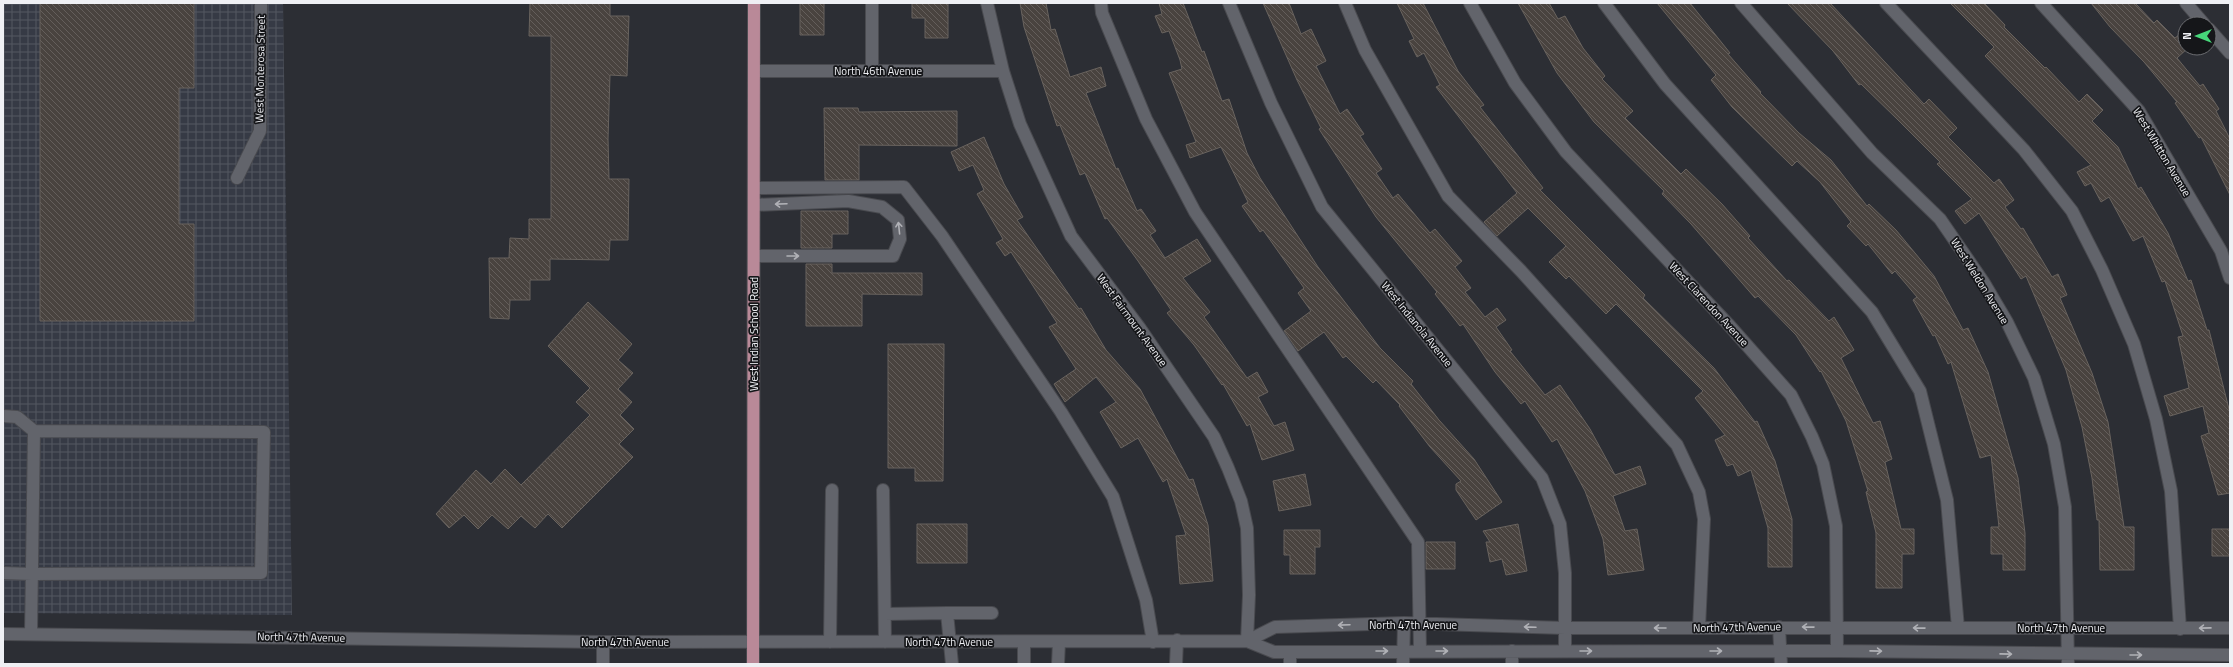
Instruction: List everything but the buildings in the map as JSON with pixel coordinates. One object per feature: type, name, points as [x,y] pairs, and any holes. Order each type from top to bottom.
[{"type":"main road","name":"West Indian School Road","points":[[753,664],[754,3]]},
{"type":"street","name":"West Monterosa Street","points":[[237,178],[260,131],[261,3]]},
{"type":"street","points":[[872,3],[872,71]]},
{"type":"street","name":"West Fairmount Avenue","points":[[987,3],[1003,71],[1020,124],[1071,236],[1139,328],[1214,436],[1228,468],[1241,501],[1247,528],[1249,596],[1247,641]]},
{"type":"street","points":[[1101,3],[1102,12],[1146,119],[1195,212],[1418,542],[1420,651]]},
{"type":"street","name":"West Indianola Avenue","points":[[1228,3],[1271,103],[1322,207],[1542,478],[1560,524],[1565,572],[1565,651]]},
{"type":"street","points":[[1344,3],[1365,50],[1448,196],[1521,272],[1677,445],[1699,492],[1704,519],[1699,628]]},
{"type":"street","name":"West Clarendon Avenue","points":[[1470,3],[1515,84],[1566,152],[1728,324],[1791,395],[1812,436],[1823,464],[1836,526],[1837,651]]},
{"type":"street","points":[[1604,3],[1664,84],[1872,312],[1920,391],[1947,500],[1958,628]]},
{"type":"street","name":"West Weldon Avenue","points":[[1741,3],[1872,153],[1940,219],[1984,283],[2007,322],[2034,378],[2054,444],[2065,507],[2066,628],[2068,659]]},
{"type":"street","points":[[1886,3],[2024,150],[2072,211],[2102,270],[2134,344],[2156,419],[2171,491],[2180,629]]},
{"type":"street","name":"West Whitton Avenue","points":[[2041,3],[2139,112],[2221,251],[2230,278]]},
{"type":"street","points":[[2186,3],[2197,16]]},
{"type":"street","points":[[2217,38],[2230,53]]},
{"type":"street","name":"North 46th Avenue","points":[[754,71],[1003,71]]},
{"type":"street","points":[[754,188],[904,187],[942,236],[1061,412],[1113,497],[1146,600],[1153,642]]},
{"type":"street","points":[[754,205],[848,201],[882,207],[898,220],[900,239],[893,256],[754,256]]},
{"type":"street","points":[[3,416],[17,417],[34,431],[264,432],[261,573],[3,573]]},
{"type":"street","points":[[31,634],[34,431]]},
{"type":"street","points":[[830,642],[832,490]]},
{"type":"street","points":[[883,490],[885,642]]},
{"type":"street","points":[[947,613],[952,664]]},
{"type":"street","points":[[885,614],[992,613]]},
{"type":"street","points":[[1403,664],[1404,623]]},
{"type":"street","name":"North 47th Avenue","points":[[1247,641],[1275,627],[1404,623],[1565,628],[1699,628],[1779,626],[2180,629],[2230,628]]},
{"type":"street","points":[[1779,626],[1781,664]]},
{"type":"street","name":"North 47th Avenue","points":[[3,634],[603,642],[1153,642],[1177,640],[1247,641],[1274,652],[1837,651],[2068,659],[2230,655]]},
{"type":"street","points":[[1176,664],[1177,640]]},
{"type":"street","points":[[603,642],[603,664]]},
{"type":"street","points":[[1024,642],[1024,664]]},
{"type":"street","points":[[1058,642],[1058,664]]},
{"type":"street","points":[[1512,651],[1512,664]]},
{"type":"street","points":[[1290,652],[1290,664]]},
{"type":"shaded area","points":[[3,3],[283,3],[292,615],[3,613]]}]
